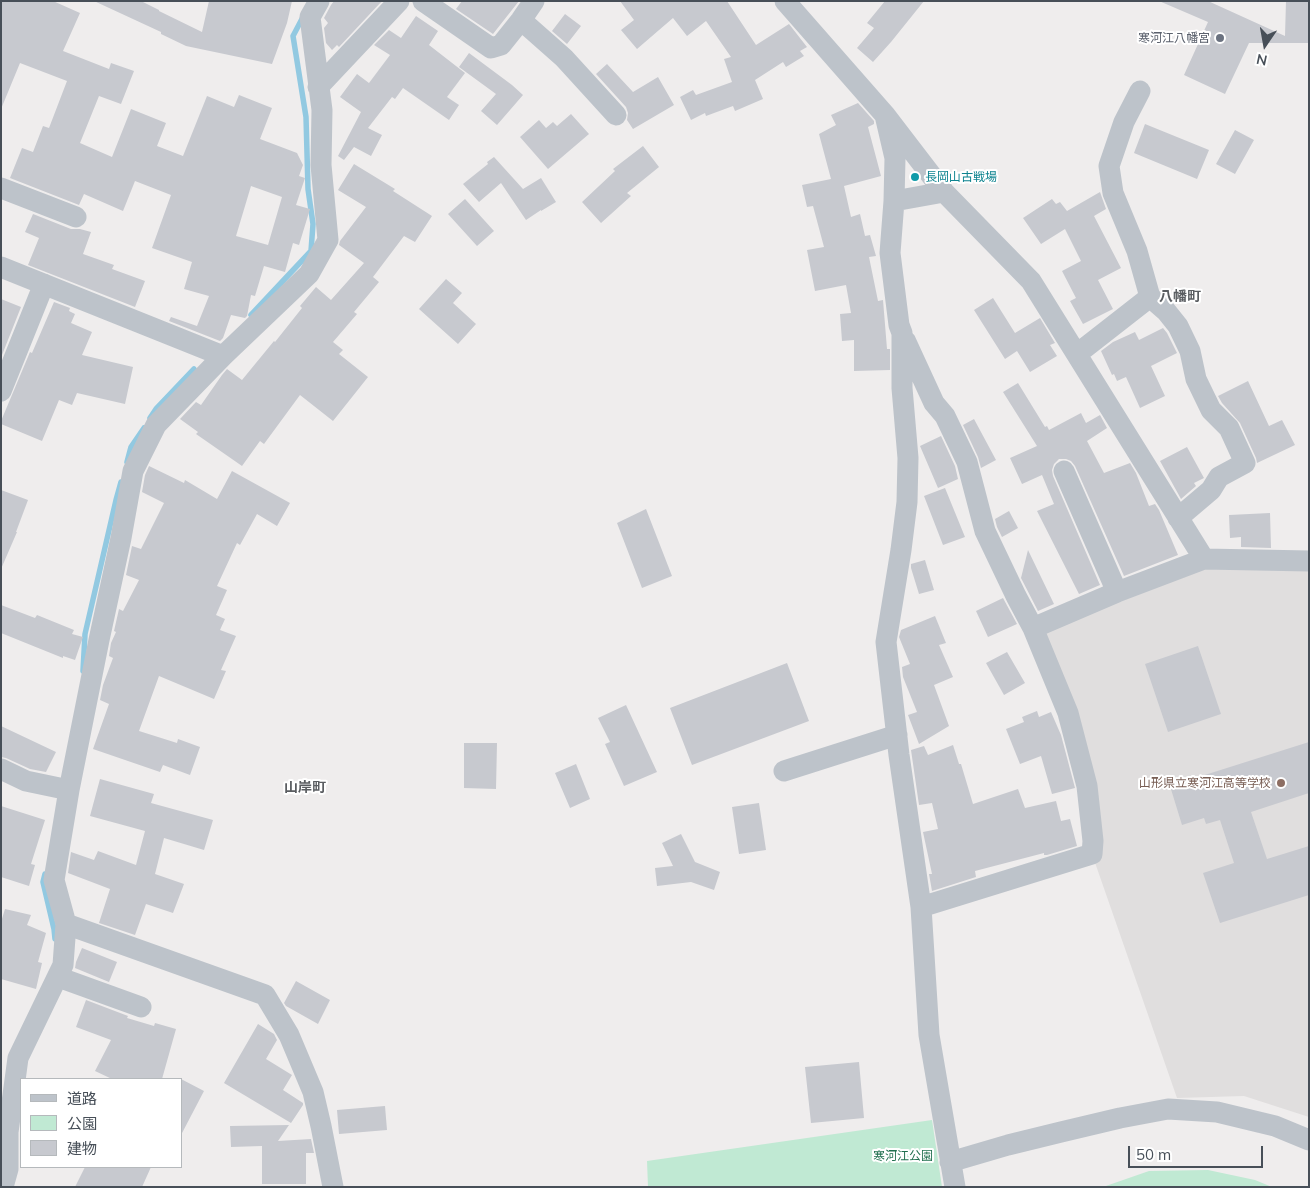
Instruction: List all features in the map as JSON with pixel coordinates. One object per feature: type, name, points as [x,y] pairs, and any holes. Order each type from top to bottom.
[{"type":"street","points":[[3,1187],[8,1169],[5,1131],[18,1058],[63,965],[66,924],[54,880],[69,790],[133,471],[156,425],[223,356],[309,274],[328,240],[321,165],[322,110],[310,18],[319,1]]},
{"type":"street","points":[[318,87],[399,1]]},
{"type":"street","points":[[423,1],[491,48],[501,45],[522,20],[534,1]]},
{"type":"street","points":[[785,1],[885,115],[944,192],[1031,281],[1204,559]]},
{"type":"street","points":[[522,20],[564,58],[616,115]]},
{"type":"street","points":[[1140,91],[1124,122],[1109,166],[1113,193],[1137,250],[1150,297],[1166,311],[1178,326],[1190,351],[1196,378],[1211,410],[1229,428],[1245,463],[1219,477],[1211,490],[1178,518]]},
{"type":"street","points":[[885,115],[895,158],[890,252],[899,325],[934,402],[945,416],[967,462],[985,531],[1033,628],[1068,713],[1087,786],[1093,841],[1092,854],[921,907]]},
{"type":"street","points":[[1,188],[76,217]]},
{"type":"street","points":[[894,201],[944,192]]},
{"type":"street","points":[[1,267],[223,356]]},
{"type":"street","points":[[1,391],[44,284]]},
{"type":"street","points":[[1077,354],[1150,297]]},
{"type":"street","points":[[902,333],[902,388],[908,458],[907,502],[886,642],[921,907],[929,1034],[955,1187]]},
{"type":"street","points":[[1064,471],[1117,592]]},
{"type":"street","points":[[1033,628],[1117,592],[1204,559],[1309,562]]},
{"type":"street","points":[[784,771],[897,735]]},
{"type":"street","points":[[1,769],[26,780],[69,790]]},
{"type":"street","points":[[66,924],[265,995],[289,1035],[313,1092],[333,1187]]},
{"type":"street","points":[[58,977],[140,1007]]},
{"type":"street","points":[[950,1162],[1052,1134],[1120,1118],[1168,1110],[1217,1112],[1275,1126],[1309,1140]]},
{"type":"shaded area","name":"山形県立寒河江高等学校","points":[[1204,559],[1309,561],[1309,1117],[1244,1096],[1177,1098],[1092,854],[1087,786],[1033,628]]},
{"type":"green space","name":"寒河江公園","points":[[932,1120],[942,1187],[648,1187],[647,1161]]},
{"type":"green space","points":[[1208,1170],[1255,1180],[1272,1187],[1103,1187],[1149,1171]]},
{"type":"building","points":[[1,1],[53,1],[80,13],[63,51],[109,69],[111,63],[134,71],[121,104],[99,96],[80,143],[112,157],[131,109],[166,123],[157,146],[183,156],[207,96],[234,107],[239,95],[272,108],[260,139],[297,153],[303,165],[299,176],[305,178],[296,205],[310,209],[299,245],[293,243],[285,272],[264,266],[255,296],[251,295],[247,316],[245,318],[231,315],[223,338],[220,341],[169,321],[171,317],[197,326],[209,296],[184,289],[192,262],[152,248],[171,195],[135,181],[123,211],[84,194],[79,205],[10,178],[22,148],[33,152],[43,126],[49,128],[67,81],[20,63],[1,109]],"holes":[[[251,186],[282,197],[268,245],[236,236]]]},
{"type":"building","points":[[94,1],[141,1],[202,32],[209,1],[292,1],[287,23],[272,64],[186,46],[161,34],[161,32]]},
{"type":"building","points":[[334,1],[382,1],[339,47],[337,45],[332,50],[326,43],[324,28],[328,23],[324,18]]},
{"type":"building","points":[[462,1],[519,1],[493,34],[456,9]]},
{"type":"building","points":[[620,1],[727,1],[756,45],[789,24],[807,47],[800,51],[804,56],[786,67],[783,62],[755,80],[763,99],[735,111],[733,106],[706,116],[705,113],[691,120],[680,97],[693,90],[696,95],[732,82],[724,59],[731,57],[706,21],[687,36],[673,18],[637,49],[621,30],[634,20]]},
{"type":"building","points":[[885,1],[924,1],[873,62],[857,48],[874,28],[867,23]]},
{"type":"building","points":[[1159,1],[1208,1],[1285,36],[1286,1],[1309,1],[1309,43],[1249,43],[1225,94],[1184,75],[1208,22]]},
{"type":"building","points":[[565,14],[581,26],[567,44],[552,31]]},
{"type":"building","points":[[416,16],[438,31],[429,45],[465,73],[447,97],[459,105],[449,120],[403,88],[395,99],[392,97],[368,128],[382,135],[371,156],[354,147],[344,160],[338,156],[361,112],[340,97],[357,74],[369,83],[390,55],[374,45],[389,30],[401,38]]},
{"type":"building","points":[[469,53],[523,95],[497,125],[481,111],[496,94],[459,67]]},
{"type":"building","points":[[607,64],[633,92],[658,77],[674,105],[633,129],[627,120],[628,113],[626,107],[596,74]]},
{"type":"building","points":[[858,103],[874,121],[874,124],[868,127],[881,176],[844,186],[851,217],[860,214],[865,236],[870,235],[876,256],[869,257],[878,301],[883,300],[887,349],[890,349],[890,370],[854,371],[854,340],[842,341],[840,314],[851,313],[846,285],[815,291],[807,250],[824,247],[813,206],[807,207],[802,185],[831,179],[819,134],[836,125],[831,115]]},
{"type":"building","points":[[571,114],[589,134],[548,169],[520,137],[539,120],[546,128],[553,122],[557,126]]},
{"type":"building","points":[[1145,124],[1209,150],[1197,179],[1134,153]]},
{"type":"building","points":[[1235,130],[1254,140],[1235,174],[1216,164]]},
{"type":"building","points":[[643,146],[659,167],[627,193],[631,196],[601,223],[582,202],[615,171],[613,169]]},
{"type":"building","points":[[494,157],[523,189],[541,178],[556,202],[526,220],[501,183],[479,202],[463,184]]},
{"type":"building","points":[[354,164],[395,189],[393,191],[432,216],[415,242],[404,236],[373,277],[379,282],[354,312],[357,314],[333,342],[343,350],[339,354],[368,377],[333,421],[300,395],[264,444],[260,441],[242,466],[196,434],[198,432],[180,419],[196,402],[201,405],[227,369],[242,380],[275,342],[316,287],[331,300],[364,263],[339,245],[340,241],[366,207],[338,190]]},
{"type":"building","points":[[1100,192],[1106,209],[1094,216],[1121,268],[1098,280],[1113,309],[1083,324],[1070,301],[1076,298],[1062,271],[1081,261],[1065,229],[1041,244],[1023,218],[1052,199],[1056,204],[1060,202],[1067,211]]},
{"type":"building","points":[[465,199],[494,231],[477,246],[448,214]]},
{"type":"building","points":[[33,214],[71,229],[91,232],[83,254],[114,265],[112,269],[145,281],[135,307],[28,265],[39,238],[25,232]]},
{"type":"building","points":[[446,279],[462,293],[453,303],[476,324],[458,344],[419,309]]},
{"type":"building","points":[[993,298],[1015,333],[1040,318],[1055,343],[1050,345],[1057,356],[1030,372],[1017,351],[1005,359],[974,310]]},
{"type":"building","points":[[1,299],[21,307],[2,355],[1,355]]},
{"type":"building","points":[[54,302],[70,308],[69,311],[75,314],[71,323],[92,332],[82,355],[133,367],[125,404],[77,393],[72,405],[59,400],[42,441],[1,424],[1,421],[30,352],[32,353]]},
{"type":"building","points":[[1163,328],[1177,353],[1151,366],[1165,396],[1140,408],[1126,377],[1117,381],[1114,374],[1112,375],[1101,351],[1113,342],[1135,332],[1139,340]]},
{"type":"building","points":[[1248,381],[1269,426],[1282,420],[1295,445],[1257,463],[1240,423],[1218,396]]},
{"type":"building","points":[[1018,383],[1045,427],[1047,426],[1049,430],[1081,413],[1086,423],[1100,415],[1107,428],[1087,441],[1104,473],[1130,463],[1149,506],[1155,504],[1159,510],[1178,555],[1124,576],[1075,466],[1071,461],[1059,459],[1054,464],[1053,476],[1100,585],[1079,594],[1037,511],[1054,504],[1042,475],[1022,484],[1010,458],[1037,446],[1003,392]]},
{"type":"building","points":[[974,419],[996,460],[981,468],[963,425]]},
{"type":"building","points":[[941,436],[955,466],[958,479],[938,488],[920,446]]},
{"type":"building","points":[[1187,447],[1204,478],[1194,483],[1196,486],[1181,499],[1160,461]]},
{"type":"building","points":[[149,466],[184,483],[185,480],[217,499],[232,471],[290,503],[277,526],[257,514],[240,545],[237,543],[217,586],[227,590],[216,615],[225,619],[220,630],[236,636],[221,670],[226,671],[214,699],[159,676],[139,731],[177,743],[178,739],[200,747],[190,775],[163,765],[160,772],[93,749],[109,704],[100,700],[103,685],[113,658],[109,656],[111,643],[116,632],[114,631],[119,609],[123,611],[139,580],[126,575],[132,546],[141,549],[164,503],[142,492],[145,475]]},
{"type":"building","points":[[945,488],[965,537],[943,545],[924,496]]},
{"type":"building","points":[[1,490],[28,500],[1,569]]},
{"type":"building","points":[[646,509],[672,576],[642,588],[617,523]]},
{"type":"building","points":[[1009,511],[1018,528],[1002,537],[995,519]]},
{"type":"building","points":[[1270,513],[1271,548],[1241,547],[1241,537],[1230,538],[1229,515]]},
{"type":"building","points":[[1028,550],[1054,604],[1038,611],[1021,578]]},
{"type":"building","points":[[925,560],[934,590],[919,594],[911,564]]},
{"type":"building","points":[[1003,598],[1017,624],[988,637],[976,611]]},
{"type":"building","points":[[1,605],[35,618],[37,615],[74,630],[72,634],[83,637],[75,660],[63,656],[63,658],[1,633]]},
{"type":"building","points":[[935,616],[946,643],[939,645],[953,677],[934,685],[949,726],[919,744],[908,715],[917,712],[903,677],[902,667],[910,664],[899,637],[901,630]]},
{"type":"building","points":[[1198,646],[1221,714],[1168,732],[1145,664]]},
{"type":"building","points":[[1007,652],[1025,683],[1004,695],[986,663]]},
{"type":"building","points":[[787,663],[809,721],[692,765],[670,708]]},
{"type":"building","points":[[626,705],[657,772],[624,786],[605,744],[610,742],[598,718]]},
{"type":"building","points":[[1037,711],[1039,717],[1051,712],[1061,735],[1075,788],[1052,794],[1041,756],[1020,764],[1006,729],[1024,722],[1022,717]]},
{"type":"building","points":[[1,726],[56,752],[46,772],[30,769],[1,757]]},
{"type":"building","points":[[1309,742],[1309,793],[1251,812],[1267,859],[1309,846],[1309,895],[1220,923],[1203,873],[1234,863],[1220,820],[1206,824],[1204,818],[1182,825],[1170,786]]},
{"type":"building","points":[[464,743],[497,743],[496,789],[464,788]]},
{"type":"building","points":[[953,745],[973,804],[1018,789],[1025,808],[1056,801],[1061,821],[1070,819],[1077,846],[1047,855],[1044,855],[1044,853],[975,871],[976,877],[932,891],[929,874],[932,874],[923,832],[938,829],[932,803],[919,805],[911,750],[924,746],[928,755]]},
{"type":"building","points":[[576,764],[590,799],[570,808],[555,773]]},
{"type":"building","points":[[100,779],[154,794],[151,803],[213,820],[204,850],[164,838],[155,874],[184,884],[173,913],[146,904],[135,935],[99,923],[110,889],[68,873],[71,852],[94,860],[98,851],[136,865],[145,831],[90,816]]},
{"type":"building","points":[[759,803],[766,850],[739,854],[732,807]]},
{"type":"building","points":[[1,806],[45,820],[31,864],[35,865],[29,886],[1,877]]},
{"type":"building","points":[[681,834],[695,862],[720,872],[714,890],[691,882],[657,886],[655,868],[673,866],[662,843]]},
{"type":"building","points":[[5,909],[31,915],[27,925],[46,933],[38,962],[42,963],[36,989],[1,979],[1,922]]},
{"type":"building","points":[[82,948],[117,962],[109,982],[75,968]]},
{"type":"building","points":[[296,981],[330,1000],[318,1024],[286,1006],[284,1003]]},
{"type":"building","points":[[86,1000],[128,1016],[127,1018],[154,1026],[155,1023],[176,1029],[162,1078],[110,1078],[95,1071],[111,1040],[76,1027]]},
{"type":"building","points":[[258,1024],[274,1034],[277,1040],[266,1059],[292,1075],[283,1090],[303,1103],[291,1123],[224,1083]]},
{"type":"building","points":[[859,1062],[864,1118],[811,1123],[805,1067]]},
{"type":"building","points":[[182,1080],[204,1091],[182,1133]]},
{"type":"building","points":[[385,1106],[387,1130],[339,1134],[337,1110]]},
{"type":"building","points":[[289,1125],[278,1141],[311,1139],[314,1153],[306,1153],[306,1184],[262,1184],[262,1146],[231,1147],[230,1126]]},
{"type":"building","points":[[84,1168],[151,1168],[142,1187],[75,1187]]},
{"type":"waterway","points":[[251,315],[311,251],[313,224],[308,189],[306,117],[293,36],[303,17]]},
{"type":"waterway","points":[[150,418],[156,409],[194,369]]},
{"type":"waterway","points":[[127,462],[131,447],[144,428]]},
{"type":"waterway","points":[[83,671],[85,634],[121,482]]},
{"type":"waterway","points":[[45,874],[43,882],[55,939]]},
{"type":"place","name":"寒河江八幡宮","points":[[1220,38]]},
{"type":"place","name":"長岡山古戦場","points":[[915,177]]},
{"type":"place","name":"山形県立寒河江高等学校","points":[[1281,783]]},
{"type":"district","name":"八幡町","points":[[1180,297]]},
{"type":"district","name":"山岸町","points":[[305,788]]}]
